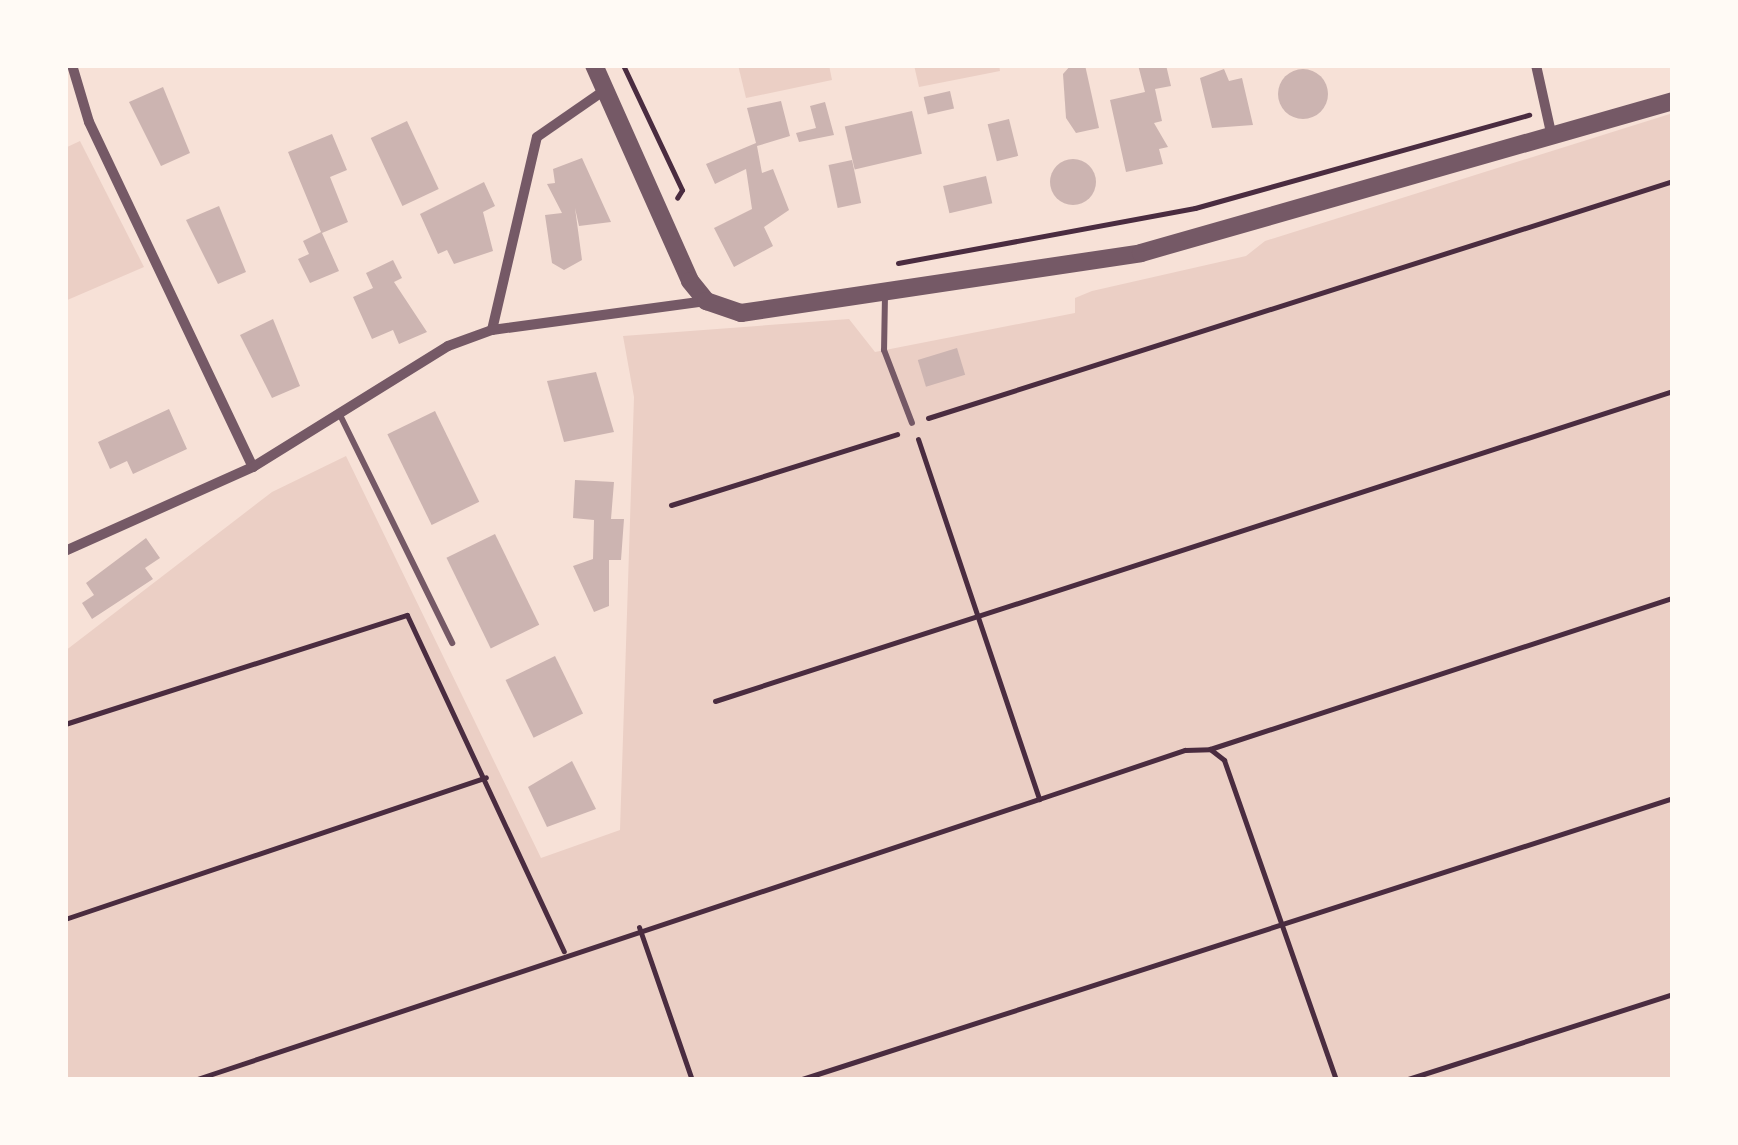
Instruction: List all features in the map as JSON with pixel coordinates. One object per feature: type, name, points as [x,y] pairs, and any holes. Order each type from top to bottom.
[{"type":"street","points":[[72,65],[90,122],[253,467]]},
{"type":"street","points":[[594,65],[706,301]]},
{"type":"street","points":[[1536,65],[1553,141]]},
{"type":"street","points":[[492,330],[537,136],[605,90]]},
{"type":"street","points":[[65,550],[253,467],[341,416],[448,346],[492,330],[706,301],[741,313],[885,295],[1141,253],[1553,141],[1673,101]]},
{"type":"lane","points":[[885,295],[884,350],[912,423]]},
{"type":"lane","points":[[341,416],[452,643]]},
{"type":"path","points":[[622,65],[682,190],[674,202],[682,219]]},
{"type":"path","points":[[888,265],[1196,208],[1546,110]]},
{"type":"path","points":[[671,506],[912,423],[1673,181]]},
{"type":"path","points":[[715,701],[1673,392]]},
{"type":"path","points":[[912,423],[1039,799]]},
{"type":"path","points":[[194,1080],[639,927],[1039,799],[1210,749],[1673,598]]},
{"type":"path","points":[[65,724],[407,615],[486,777],[564,952]]},
{"type":"path","points":[[1210,749],[1234,776],[1336,1080]]},
{"type":"path","points":[[65,918],[486,777]]},
{"type":"path","points":[[799,1080],[1673,798]]},
{"type":"path","points":[[639,927],[692,1080]]},
{"type":"path","points":[[1405,1080],[1673,994]]},
{"type":"shaded area","points":[[738,65],[829,65],[832,80],[746,98]]},
{"type":"shaded area","points":[[914,65],[999,65],[1000,71],[919,87]]},
{"type":"shaded area","points":[[1673,113],[1673,1080],[65,1080],[65,651],[272,492],[346,456],[541,858],[620,830],[634,397],[623,336],[849,319],[875,352],[1075,313],[1075,298],[1092,291],[1246,256],[1265,241]]},
{"type":"shaded area","points":[[80,141],[144,267],[65,301],[65,148]]},
{"type":"building","points":[[1071,65],[1085,65],[1099,128],[1076,133],[1066,118],[1063,74]]},
{"type":"building","points":[[1138,65],[1166,65],[1171,86],[1155,89],[1162,121],[1154,123],[1168,147],[1159,149],[1163,164],[1126,172],[1110,100],[1145,92]]},
{"type":"building","points":[[1224,69],[1229,81],[1242,78],[1253,125],[1212,128],[1200,78]]},
{"type":"building","points":[[1303,69],[1320,77],[1328,94],[1320,111],[1303,119],[1286,111],[1278,94],[1286,77]]},
{"type":"building","points":[[163,87],[190,153],[161,166],[129,102]]},
{"type":"building","points":[[950,91],[954,109],[928,115],[924,97]]},
{"type":"building","points":[[781,101],[790,136],[757,146],[762,173],[773,169],[789,210],[764,227],[773,246],[734,267],[714,228],[752,209],[746,169],[715,184],[706,164],[756,143],[747,108]]},
{"type":"building","points":[[825,102],[834,135],[799,142],[796,133],[816,128],[810,106]]},
{"type":"building","points":[[912,111],[922,154],[855,169],[845,127]]},
{"type":"building","points":[[1009,119],[1018,156],[997,161],[988,124]]},
{"type":"building","points":[[407,121],[439,189],[402,206],[371,138]]},
{"type":"building","points":[[332,134],[347,170],[330,177],[348,222],[322,233],[339,271],[310,283],[298,259],[309,254],[303,241],[321,232],[288,152]]},
{"type":"building","points":[[582,158],[611,222],[579,226],[575,208],[582,260],[564,270],[552,263],[545,215],[562,213],[547,184],[555,183],[553,169]]},
{"type":"building","points":[[1073,159],[1090,165],[1096,182],[1090,199],[1073,205],[1056,199],[1050,182],[1056,165]]},
{"type":"building","points":[[852,160],[861,203],[838,208],[829,165]]},
{"type":"building","points":[[986,176],[992,203],[949,213],[943,186]]},
{"type":"building","points":[[484,182],[495,206],[483,212],[493,251],[454,264],[447,250],[438,254],[420,214]]},
{"type":"building","points":[[219,206],[246,272],[218,284],[186,220]]},
{"type":"building","points":[[393,260],[402,278],[394,282],[427,332],[399,344],[393,330],[372,339],[353,297],[373,288],[366,273]]},
{"type":"building","points":[[273,319],[300,386],[272,398],[240,335]]},
{"type":"building","points":[[957,348],[965,375],[926,387],[918,360]]},
{"type":"building","points":[[596,372],[614,432],[564,442],[547,381]]},
{"type":"building","points":[[169,409],[187,449],[133,474],[127,461],[110,469],[98,442]]},
{"type":"building","points":[[435,411],[479,502],[432,525],[387,434]]},
{"type":"building","points":[[575,480],[614,482],[611,519],[624,519],[621,560],[609,560],[609,606],[594,612],[573,566],[593,559],[594,520],[573,518]]},
{"type":"building","points":[[495,534],[539,625],[491,648],[446,558]]},
{"type":"building","points":[[146,538],[160,558],[145,568],[153,579],[92,619],[82,603],[94,595],[86,583]]},
{"type":"building","points":[[555,656],[583,714],[534,738],[506,680]]},
{"type":"building","points":[[572,761],[596,809],[547,827],[528,787]]}]
